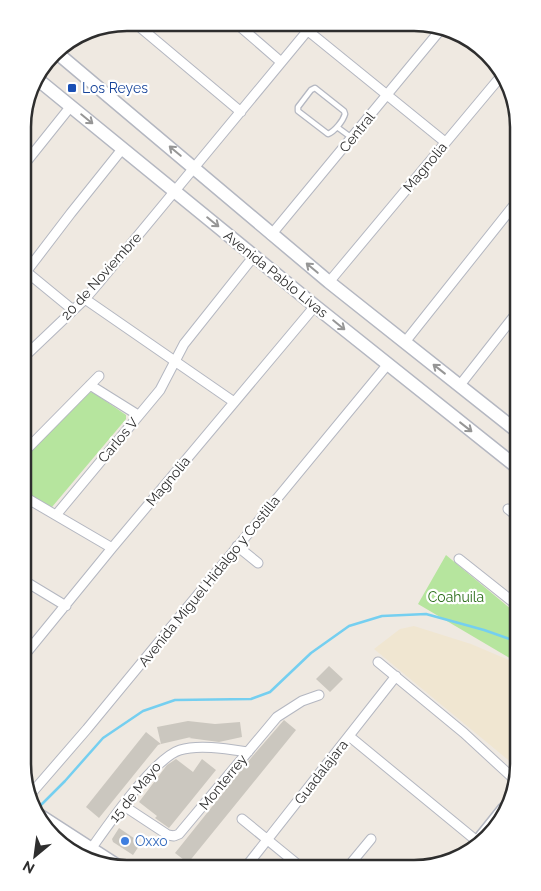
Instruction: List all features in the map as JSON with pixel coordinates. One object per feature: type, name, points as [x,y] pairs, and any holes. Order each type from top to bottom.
[{"type":"main road","name":"Avenida Pablo Livas","points":[[62,57],[195,168],[271,235],[510,426]]},
{"type":"main road","name":"Avenida Pablo Livas","points":[[42,83],[315,306],[510,462]]},
{"type":"main road","points":[[52,823],[103,856]]},
{"type":"street","points":[[146,31],[241,112]]},
{"type":"street","points":[[245,31],[281,62]]},
{"type":"street","name":"20 de Noviembre","points":[[31,349],[84,299],[195,168],[307,31]]},
{"type":"street","points":[[315,31],[445,142]]},
{"type":"street","name":"Central","points":[[271,235],[437,34]]},
{"type":"street","name":"Magnolia","points":[[329,282],[498,80]]},
{"type":"street","points":[[31,156],[71,106]]},
{"type":"street","points":[[31,262],[123,148]]},
{"type":"street","points":[[405,342],[510,210]]},
{"type":"street","points":[[175,361],[184,344],[254,256]]},
{"type":"street","points":[[31,275],[73,310]]},
{"type":"street","points":[[84,299],[234,402]]},
{"type":"street","name":"Magnolia","points":[[31,648],[112,548],[315,306]]},
{"type":"street","points":[[460,385],[510,322]]},
{"type":"street","name":"Carlos V","points":[[56,515],[160,390],[175,361]]},
{"type":"street","name":"Avenida Miguel Hidalgo y Costilla","points":[[35,790],[87,729],[388,364]]},
{"type":"street","points":[[31,445],[99,376]]},
{"type":"street","points":[[90,385],[138,415]]},
{"type":"street","points":[[31,501],[112,548]]},
{"type":"street","points":[[237,546],[258,563]]},
{"type":"street","points":[[459,559],[510,600]]},
{"type":"street","points":[[31,585],[66,606]]},
{"type":"street","points":[[378,662],[464,733],[509,775]]},
{"type":"street","name":"Guadalajara","points":[[252,860],[396,676]]},
{"type":"street","name":"Monterrey","points":[[124,806],[168,835],[174,836],[179,834],[277,718],[319,694]]},
{"type":"street","points":[[349,736],[473,839]]},
{"type":"street","name":"15 de Mayo","points":[[92,849],[153,768],[172,752],[197,748],[248,752]]},
{"type":"street","points":[[242,819],[292,860]]},
{"type":"street","points":[[353,860],[370,839]]},
{"type":"lane","points":[[318,89],[344,112],[345,117],[337,126],[328,134],[298,111],[298,107],[311,90],[318,89]]},
{"type":"lane","points":[[337,126],[352,138]]},
{"type":"shaded area","points":[[414,626],[471,644],[510,661],[510,761],[374,649],[400,629]]},
{"type":"green space","points":[[90,392],[126,415],[126,419],[52,507],[46,507],[31,499],[31,451]]},
{"type":"green space","name":"Coahuila","points":[[446,555],[510,608],[510,658],[418,604]]},
{"type":"building","points":[[329,666],[343,679],[330,692],[316,679]]},
{"type":"building","points":[[284,720],[296,730],[190,860],[184,860],[175,853]]},
{"type":"building","points":[[188,721],[215,724],[240,722],[242,737],[219,742],[189,738],[191,737],[161,744],[157,727]]},
{"type":"building","points":[[146,732],[161,744],[158,745],[99,818],[86,807]]},
{"type":"building","points":[[176,759],[193,772],[202,759],[216,770],[169,828],[155,818],[157,816],[139,802],[167,765]]},
{"type":"building","name":"Oxxo","points":[[119,828],[141,843],[133,855],[113,842],[112,839]]},
{"type":"waterway","points":[[41,805],[103,738],[143,711],[175,700],[251,699],[270,692],[311,653],[349,626],[382,616],[426,614],[510,639]]},
{"type":"place","name":"Los Reyes","points":[[72,88]]},
{"type":"place","name":"Oxxo","points":[[125,841]]}]
